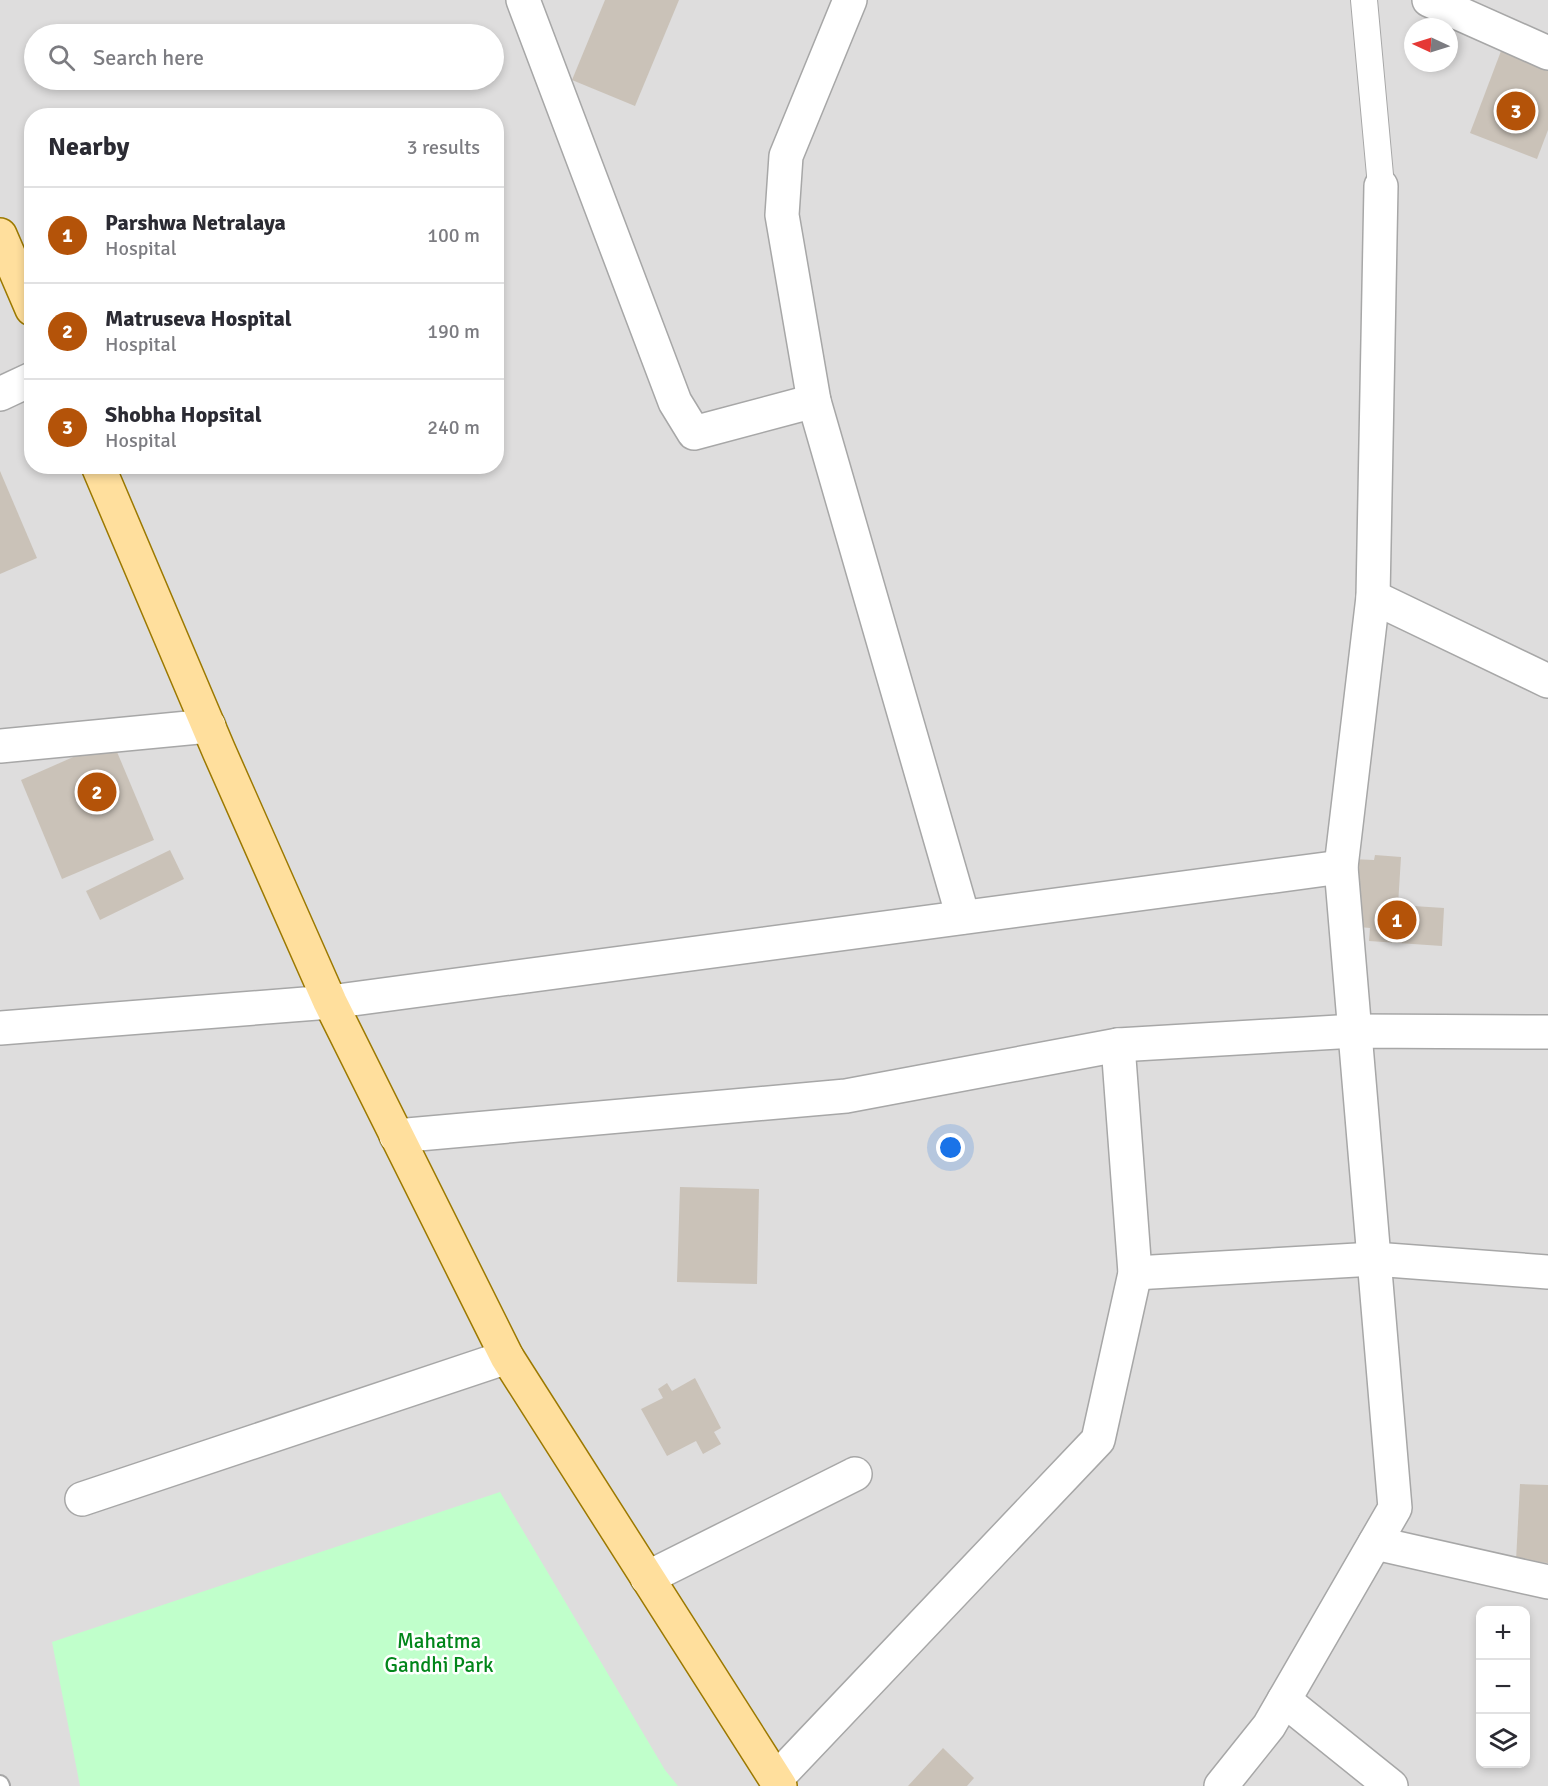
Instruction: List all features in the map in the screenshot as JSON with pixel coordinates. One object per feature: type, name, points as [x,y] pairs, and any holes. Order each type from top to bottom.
[{"type":"main road","points":[[0,235],[24,290]]},
{"type":"main road","points":[[101,474],[330,1002],[507,1358],[778,1783]]},
{"type":"street","points":[[523,0],[675,402],[694,433],[814,401]]},
{"type":"street","points":[[850,0],[786,156],[782,216],[814,401],[963,917]]},
{"type":"street","points":[[1221,1786],[1269,1726],[1395,1508],[1341,867],[1373,597],[1381,186],[1364,0]]},
{"type":"street","points":[[1429,0],[1548,53]]},
{"type":"street","points":[[0,394],[24,383]]},
{"type":"street","points":[[1373,597],[1548,681]]},
{"type":"street","points":[[0,746],[209,726]]},
{"type":"street","points":[[0,1028],[330,1002],[1341,867]]},
{"type":"street","points":[[396,1136],[846,1096],[1118,1045],[1355,1031],[1548,1032]]},
{"type":"street","points":[[778,1783],[1098,1440],[1135,1273],[1118,1045]]},
{"type":"street","points":[[1135,1273],[1374,1259],[1548,1272]]},
{"type":"street","points":[[82,1499],[507,1358]]},
{"type":"street","points":[[647,1578],[855,1474]]},
{"type":"street","points":[[1375,1543],[1548,1582]]},
{"type":"street","points":[[1284,1700],[1391,1786]]},
{"type":"shaded area","points":[[0,0],[1548,0],[1548,1786],[0,1786]]},
{"type":"green space","name":"Mahatma Gandhi Park","points":[[500,1492],[665,1770],[678,1786],[80,1786],[52,1642]]},
{"type":"building","points":[[605,0],[679,0],[635,106],[572,80]]},
{"type":"building","points":[[1501,51],[1548,69],[1548,130],[1537,159],[1470,133]]},
{"type":"building","points":[[0,471],[37,558],[0,574]]},
{"type":"building","points":[[112,740],[154,840],[62,879],[21,780]]},
{"type":"building","points":[[170,850],[184,879],[100,920],[86,891]]},
{"type":"building","points":[[1375,855],[1401,857],[1398,905],[1444,908],[1442,946],[1369,941],[1370,928],[1348,926],[1352,859],[1374,860]]},
{"type":"building","points":[[680,1187],[759,1189],[757,1284],[677,1282]]},
{"type":"building","points":[[695,1378],[721,1428],[714,1432],[721,1444],[703,1454],[696,1441],[667,1456],[641,1409],[663,1398],[658,1389],[667,1383],[672,1391]]},
{"type":"building","points":[[1520,1484],[1548,1485],[1548,1563],[1516,1561]]},
{"type":"building","points":[[943,1748],[974,1778],[967,1786],[908,1786]]},
{"type":"place","name":"Shobha Hopsital","points":[[1516,111]]},
{"type":"place","name":"Matruseva Hospital","points":[[97,792]]},
{"type":"place","name":"Parshwa Netralaya","points":[[1397,920]]}]
